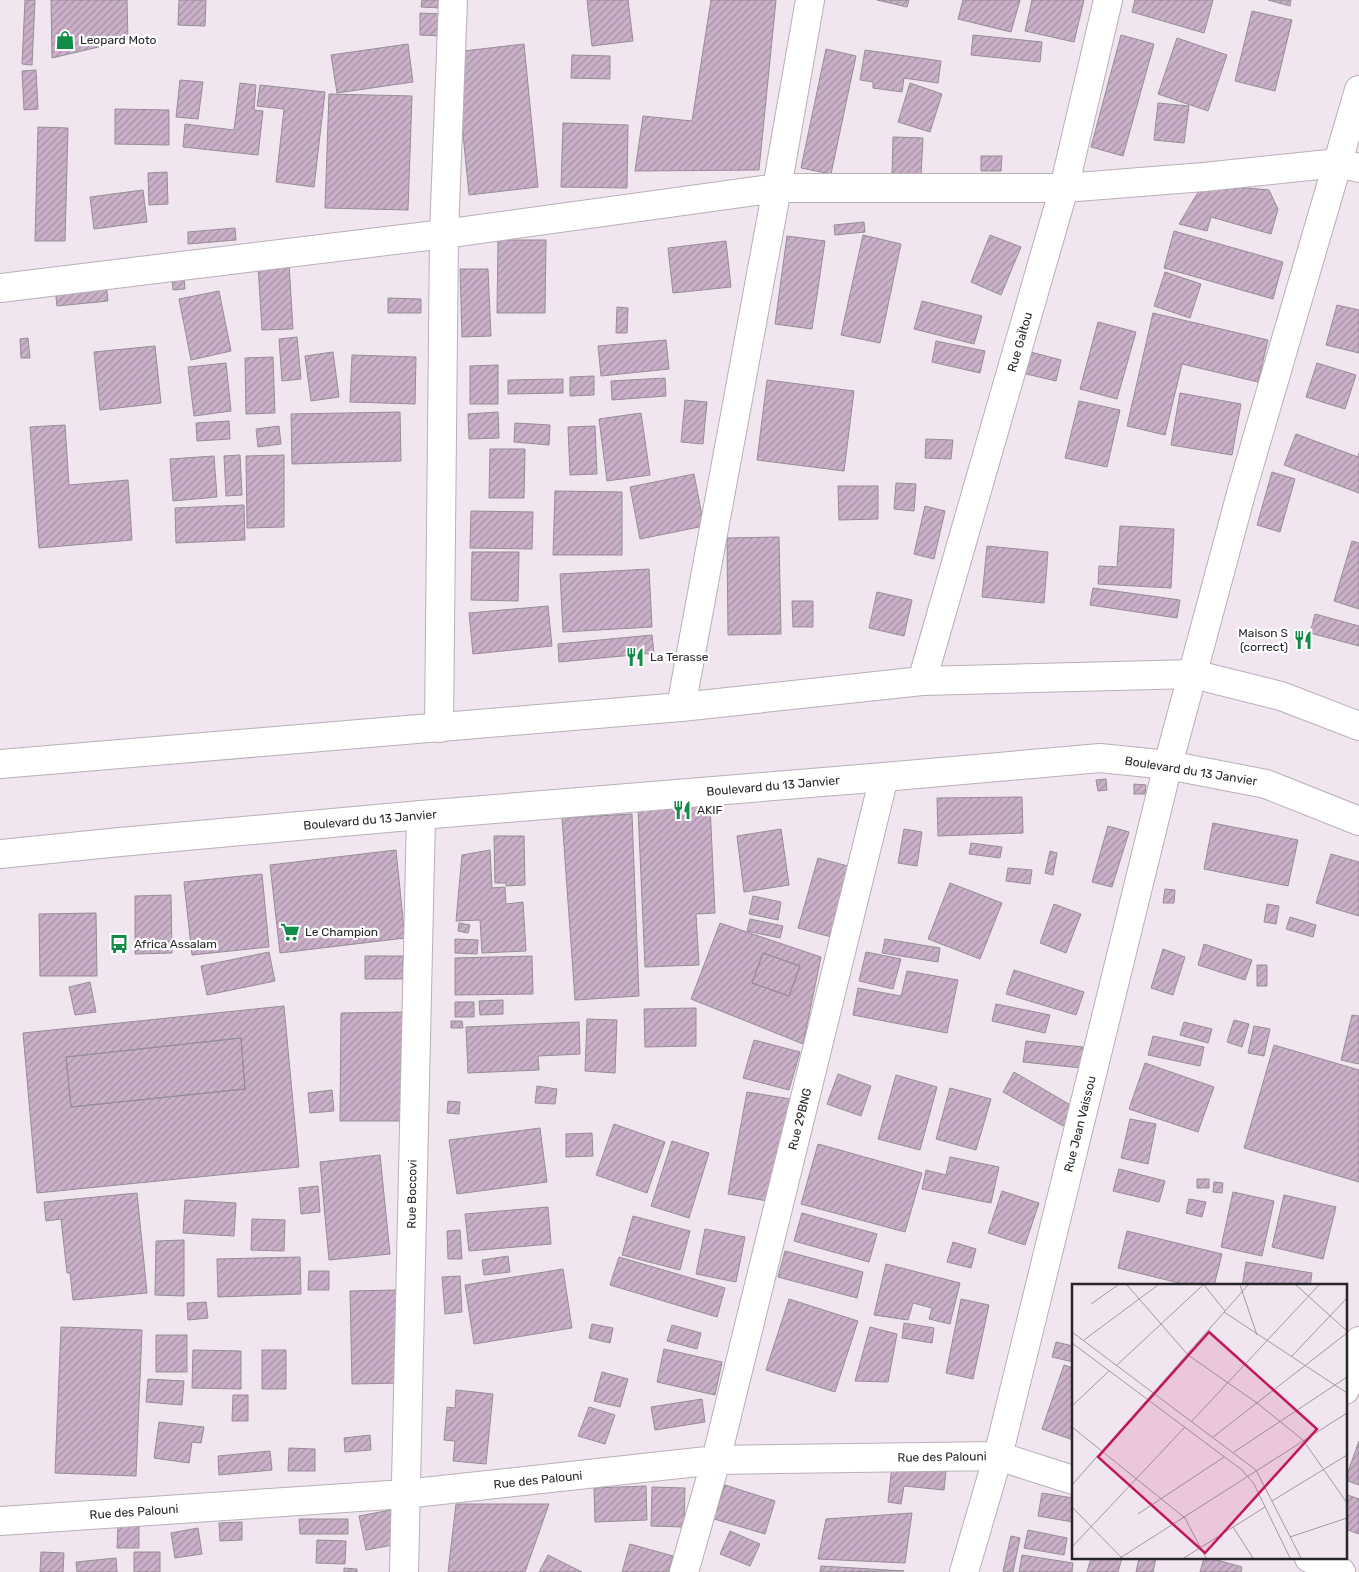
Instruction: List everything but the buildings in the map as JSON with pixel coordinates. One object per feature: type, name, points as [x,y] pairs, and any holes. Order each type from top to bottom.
[{"type":"main road","points":[[439,728],[444,234],[453,0]]},
{"type":"main road","points":[[681,707],[810,0]]},
{"type":"main road","name":"Rue GaÏtou","points":[[922,681],[1064,188],[1108,0]]},
{"type":"main road","name":"Rue Jean Vaissou","points":[[964,1572],[998,1456],[1168,765],[1242,490],[1349,165],[1359,90]]},
{"type":"main road","points":[[0,288],[444,234],[777,188],[1064,188],[1349,165]]},
{"type":"main road","points":[[0,764],[681,707],[922,681],[1193,674],[1281,696],[1359,726]]},
{"type":"main road","name":"Boulevard du 13 Janvier","points":[[0,854],[422,815],[1100,758],[1168,765],[1266,784],[1359,821]]},
{"type":"main road","name":"Rue 29BNG","points":[[684,1572],[716,1460],[884,777]]},
{"type":"main road","name":"Rue Boccovi","points":[[404,1572],[422,815]]},
{"type":"main road","points":[[1346,1386],[1359,1341]]},
{"type":"main road","name":"Rue des Palouni","points":[[0,1520],[406,1494],[716,1460],[998,1456],[1072,1480]]},
{"type":"main road","points":[[1314,1560],[1341,1572]]},
{"type":"place","name":"Leopard Moto","points":[[65,40]]},
{"type":"place","name":"Maison S (correct)","points":[[1303,640]]},
{"type":"place","name":"La Terasse","points":[[635,657]]},
{"type":"place","name":"AKIF","points":[[682,810]]},
{"type":"place","name":"Le Champion","points":[[290,932]]},
{"type":"place","name":"Africa Assalam","points":[[119,944]]}]
